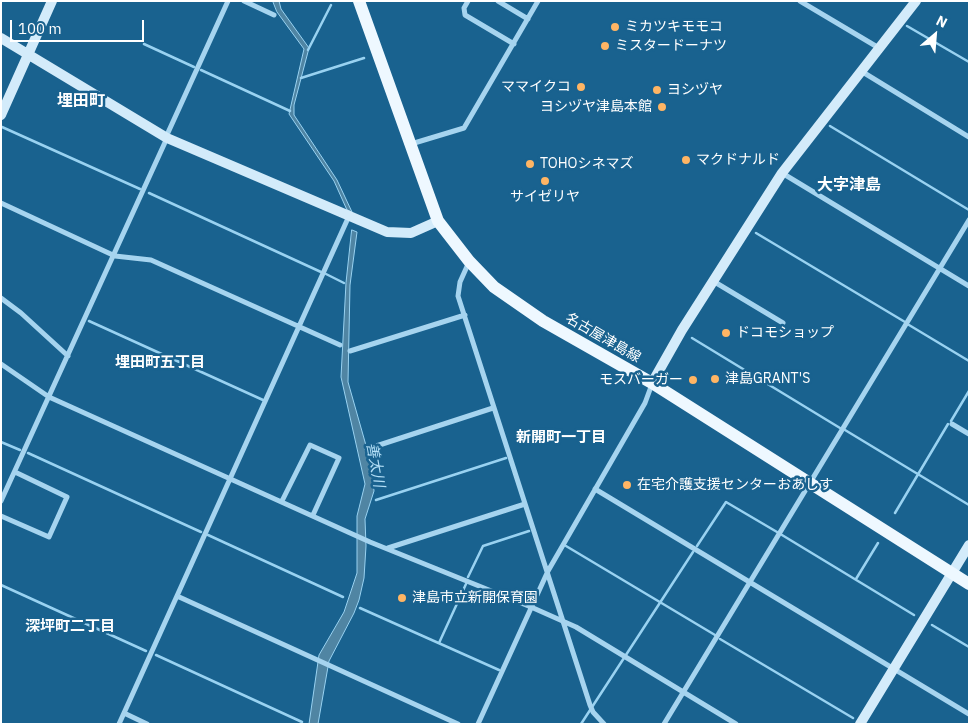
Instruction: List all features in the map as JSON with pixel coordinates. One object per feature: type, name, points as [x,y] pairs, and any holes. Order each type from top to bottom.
[{"type":"main road","name":"名古屋津島線","points":[[359,1],[438,221],[469,261],[494,287],[516,305],[652,383],[969,584]]},
{"type":"street","points":[[1,114],[52,1]]},
{"type":"street","points":[[1,501],[115,256],[228,1]]},
{"type":"street","points":[[244,1],[274,15]]},
{"type":"street","points":[[468,1],[464,8],[465,15],[514,44]]},
{"type":"street","points":[[498,1],[528,19]]},
{"type":"street","points":[[410,144],[464,128],[538,1]]},
{"type":"street","points":[[800,1],[879,48]]},
{"type":"street","points":[[478,724],[548,571],[645,403],[652,383],[713,280],[782,173],[916,1]]},
{"type":"street","points":[[1,38],[167,138],[387,232],[411,233],[438,221]]},
{"type":"street","points":[[861,71],[969,137]]},
{"type":"street","points":[[782,173],[969,286]]},
{"type":"street","points":[[1,204],[115,256],[151,260],[340,345]]},
{"type":"street","points":[[119,724],[349,216]]},
{"type":"street","points":[[664,724],[969,220]]},
{"type":"street","points":[[469,261],[460,282],[458,296],[590,705],[593,712],[604,724]]},
{"type":"street","points":[[713,280],[783,323]]},
{"type":"street","points":[[1,298],[21,312],[68,356]]},
{"type":"street","points":[[350,351],[465,315]]},
{"type":"street","points":[[1,364],[49,397],[370,542],[531,606],[563,621],[627,657],[736,724]]},
{"type":"street","points":[[367,449],[493,408]]},
{"type":"street","points":[[952,424],[969,434]]},
{"type":"street","points":[[282,501],[310,445],[317,448],[339,458],[313,515]]},
{"type":"street","points":[[1,516],[49,537],[67,497],[15,472]]},
{"type":"street","points":[[595,489],[969,714]]},
{"type":"street","points":[[388,549],[525,504]]},
{"type":"street","points":[[860,724],[969,545]]},
{"type":"street","points":[[177,596],[458,724]]},
{"type":"street","points":[[124,713],[147,724]]},
{"type":"water","points":[[273,1],[279,1],[281,9],[309,48],[294,105],[294,115],[337,180],[352,212],[347,210],[334,181],[289,114],[304,49],[277,12]]},
{"type":"water","points":[[352,230],[357,232],[350,285],[348,382],[371,463],[374,491],[365,519],[364,578],[359,600],[329,661],[318,724],[309,724],[319,655],[344,612],[357,573],[357,516],[365,484],[341,377],[346,283]]},
{"type":"waterway","points":[[308,50],[331,5]]},
{"type":"waterway","points":[[907,26],[969,62]]},
{"type":"waterway","points":[[144,44],[194,67]]},
{"type":"waterway","points":[[301,78],[364,58]]},
{"type":"waterway","points":[[201,70],[290,111]]},
{"type":"waterway","points":[[830,126],[969,210]]},
{"type":"waterway","points":[[2,127],[140,189]]},
{"type":"waterway","points":[[149,193],[321,272]]},
{"type":"waterway","points":[[756,233],[905,322]]},
{"type":"waterway","points":[[326,274],[344,283]]},
{"type":"waterway","points":[[89,321],[263,400]]},
{"type":"waterway","points":[[909,325],[969,361]]},
{"type":"waterway","points":[[692,338],[840,428]]},
{"type":"waterway","points":[[951,421],[969,391]]},
{"type":"waterway","points":[[895,513],[948,424]]},
{"type":"waterway","points":[[845,430],[969,505]]},
{"type":"waterway","points":[[1,442],[20,450]]},
{"type":"waterway","points":[[28,453],[201,532]]},
{"type":"waterway","points":[[376,500],[506,458]]},
{"type":"waterway","points":[[697,546],[726,502],[777,532]]},
{"type":"waterway","points":[[468,577],[483,546],[529,531]]},
{"type":"waterway","points":[[208,535],[343,597]]},
{"type":"waterway","points":[[782,535],[914,615]]},
{"type":"waterway","points":[[856,579],[878,543]]},
{"type":"waterway","points":[[566,546],[715,635]]},
{"type":"waterway","points":[[581,724],[693,552]]},
{"type":"waterway","points":[[439,643],[466,584]]},
{"type":"waterway","points":[[1,585],[146,651]]},
{"type":"waterway","points":[[360,608],[499,670]]},
{"type":"waterway","points":[[932,625],[969,647]]},
{"type":"waterway","points":[[720,639],[853,718]]},
{"type":"waterway","points":[[156,655],[302,722]]},
{"type":"place","name":"ミカツキモモコ","points":[[615,27]]},
{"type":"place","name":"ミスタードーナツ","points":[[605,46]]},
{"type":"place","name":"ママイクコ","points":[[581,87]]},
{"type":"place","name":"ヨシヅヤ","points":[[657,90]]},
{"type":"place","name":"ヨシヅヤ津島本館","points":[[662,107]]},
{"type":"place","name":"マクドナルド","points":[[686,160]]},
{"type":"place","name":"TOHOシネマズ","points":[[530,164]]},
{"type":"place","name":"サイゼリヤ","points":[[545,181]]},
{"type":"place","name":"ドコモショップ","points":[[726,333]]},
{"type":"place","name":"津島GRANT'S","points":[[715,379]]},
{"type":"place","name":"モスバーガー","points":[[693,380]]},
{"type":"place","name":"在宅介護支援センターおあしす","points":[[627,485]]},
{"type":"place","name":"津島市立新開保育園","points":[[402,598]]},
{"type":"district","name":"埋田町","points":[[81,101]]},
{"type":"district","name":"大字津島","points":[[849,185]]},
{"type":"district","name":"埋田町五丁目","points":[[160,363]]},
{"type":"district","name":"新開町一丁目","points":[[561,438]]},
{"type":"district","name":"深坪町二丁目","points":[[70,627]]},
{"type":"water label","name":"善太川","points":[[375,465]]}]
